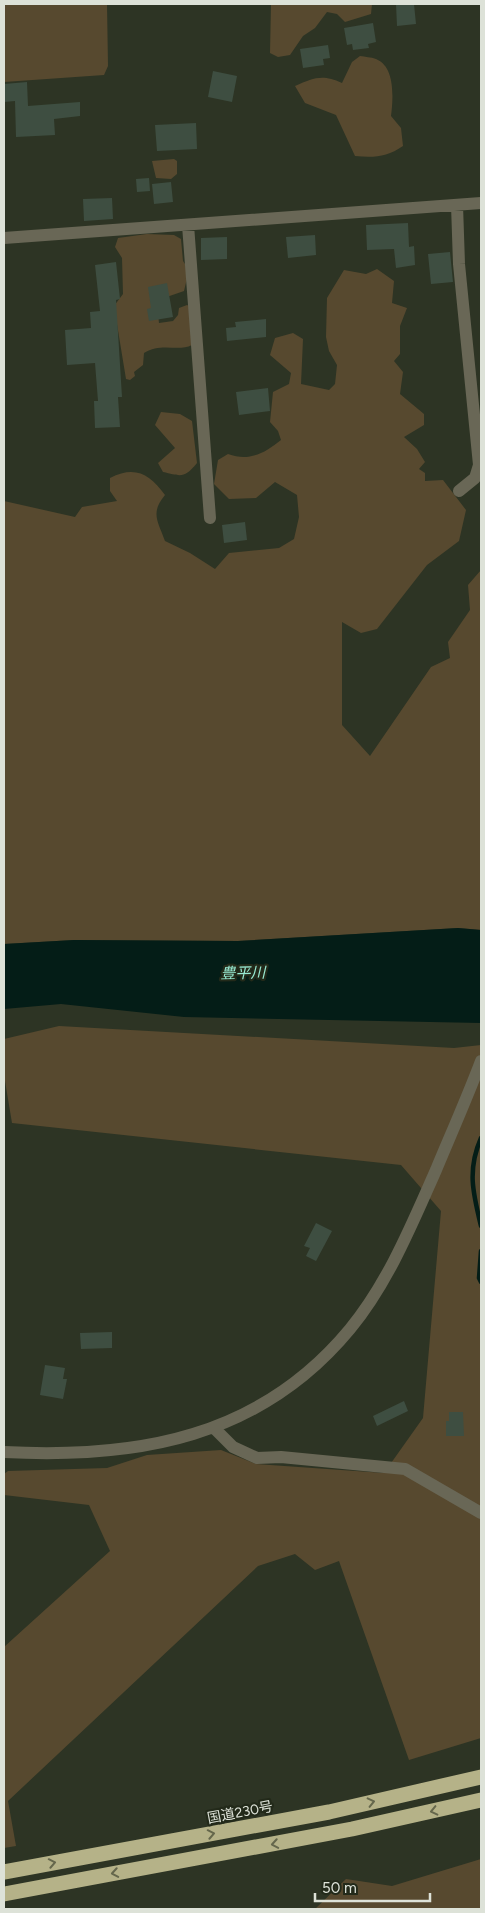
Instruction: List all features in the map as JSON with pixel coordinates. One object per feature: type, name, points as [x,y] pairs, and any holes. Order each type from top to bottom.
[{"type":"highway","name":"国道230号","points":[[4,1872],[329,1812],[481,1778]]},
{"type":"highway","points":[[4,1894],[352,1829],[481,1800]]},
{"type":"street","points":[[4,238],[481,203]]},
{"type":"street","points":[[457,206],[459,264],[479,466],[475,478],[459,491]]},
{"type":"street","points":[[188,225],[210,518]]},
{"type":"street","points":[[4,1452],[81,1454],[155,1445],[214,1428],[260,1406],[311,1369],[351,1328],[370,1301],[395,1258],[420,1207],[481,1061]]},
{"type":"street","points":[[214,1428],[233,1447],[257,1458],[289,1457],[405,1469],[481,1514]]},
{"type":"shaded area","points":[[4,4],[107,4],[108,66],[104,75],[4,82]]},
{"type":"shaded area","points":[[271,4],[372,4],[371,14],[345,22],[337,14],[327,12],[315,28],[303,36],[290,55],[278,57],[270,53]]},
{"type":"shaded area","points":[[360,56],[376,59],[387,69],[392,84],[391,116],[401,128],[403,146],[380,156],[355,156],[336,115],[305,103],[295,86],[318,78],[335,80],[342,83],[352,62]]},
{"type":"shaded area","points":[[174,159],[177,161],[177,174],[171,179],[156,178],[152,161]]},
{"type":"shaded area","points":[[147,234],[174,235],[181,239],[183,261],[189,270],[184,291],[158,300],[157,305],[159,323],[173,321],[178,315],[179,308],[187,305],[191,307],[192,345],[181,348],[157,348],[144,353],[143,365],[134,372],[135,376],[130,380],[126,379],[114,306],[123,294],[122,258],[115,247],[118,238]]},
{"type":"shaded area","points":[[377,269],[394,281],[392,303],[407,308],[400,326],[400,354],[394,361],[403,372],[400,394],[424,414],[424,425],[404,437],[417,449],[425,462],[419,469],[425,473],[425,481],[443,480],[466,510],[459,541],[427,565],[377,629],[361,633],[342,622],[342,725],[370,756],[431,667],[450,658],[448,642],[470,610],[468,585],[481,570],[481,930],[458,928],[238,941],[74,940],[4,944],[4,501],[75,517],[82,507],[117,501],[110,491],[110,478],[127,472],[134,472],[148,477],[165,495],[160,501],[157,517],[165,541],[190,553],[215,569],[229,553],[279,548],[294,539],[299,517],[297,495],[275,482],[256,498],[229,499],[214,484],[218,460],[228,454],[250,457],[269,449],[281,440],[278,431],[270,422],[273,392],[289,384],[291,373],[270,355],[275,338],[293,333],[303,339],[301,384],[329,390],[335,384],[337,365],[329,351],[326,337],[327,298],[344,270],[366,274]]},
{"type":"shaded area","points":[[161,412],[180,414],[192,421],[197,463],[185,474],[178,475],[163,472],[158,463],[175,448],[155,425]]},
{"type":"shaded area","points":[[59,1026],[454,1048],[481,1045],[481,1738],[409,1760],[339,1561],[315,1570],[295,1554],[258,1566],[8,1801],[16,1846],[4,1848],[4,1647],[110,1551],[89,1505],[4,1495],[4,1474],[8,1471],[107,1468],[147,1455],[221,1450],[256,1464],[384,1473],[423,1418],[441,1211],[401,1165],[12,1123],[4,1075],[4,1039]]},
{"type":"shaded area","points":[[481,1859],[481,1909],[315,1909],[346,1879],[392,1886]]},
{"type":"water","name":"豊平川","points":[[458,928],[481,930],[481,1023],[184,1017],[61,1004],[4,1009],[4,944],[74,940],[238,941]]},
{"type":"building","points":[[396,4],[414,4],[416,24],[397,26]]},
{"type":"building","points":[[373,23],[376,42],[368,44],[369,48],[353,50],[352,44],[347,45],[344,28]]},
{"type":"building","points":[[328,45],[330,58],[323,59],[324,65],[303,68],[300,49]]},
{"type":"building","points":[[213,71],[237,76],[232,102],[208,97]]},
{"type":"building","points":[[27,82],[28,106],[80,102],[80,116],[54,119],[55,135],[16,137],[15,101],[4,102],[4,84]]},
{"type":"building","points":[[196,123],[197,149],[157,151],[155,125]]},
{"type":"building","points":[[149,178],[150,191],[137,192],[136,179]]},
{"type":"building","points":[[171,182],[173,202],[154,204],[152,184]]},
{"type":"building","points":[[112,198],[113,219],[84,221],[83,199]]},
{"type":"building","points":[[408,223],[409,247],[414,246],[415,265],[396,268],[394,249],[367,250],[366,225]]},
{"type":"building","points":[[315,235],[316,255],[288,258],[286,237]]},
{"type":"building","points":[[227,237],[227,259],[201,260],[201,238]]},
{"type":"building","points":[[450,252],[453,282],[431,284],[428,254]]},
{"type":"building","points":[[116,262],[120,299],[116,300],[122,397],[118,397],[120,427],[95,428],[94,401],[98,401],[95,363],[67,365],[65,330],[91,328],[90,312],[100,311],[95,265]]},
{"type":"building","points":[[167,283],[173,317],[149,321],[147,309],[151,308],[148,287]]},
{"type":"building","points":[[266,319],[266,337],[227,341],[226,328],[236,327],[235,322]]},
{"type":"building","points":[[268,388],[270,411],[239,415],[236,392]]},
{"type":"building","points":[[245,522],[247,540],[224,543],[222,525]]},
{"type":"building","points":[[316,1223],[332,1231],[316,1261],[306,1256],[310,1248],[304,1246]]},
{"type":"building","points":[[112,1332],[112,1348],[81,1349],[80,1333]]},
{"type":"building","points":[[45,1365],[65,1368],[63,1379],[67,1379],[63,1399],[40,1395]]},
{"type":"building","points":[[404,1401],[408,1411],[377,1426],[373,1416]]},
{"type":"building","points":[[449,1412],[463,1412],[464,1436],[446,1436],[446,1421],[449,1421]]},
{"type":"waterway","points":[[481,1138],[473,1171],[474,1192],[481,1226]]},
{"type":"waterway","points":[[481,1251],[479,1278],[481,1282]]}]
